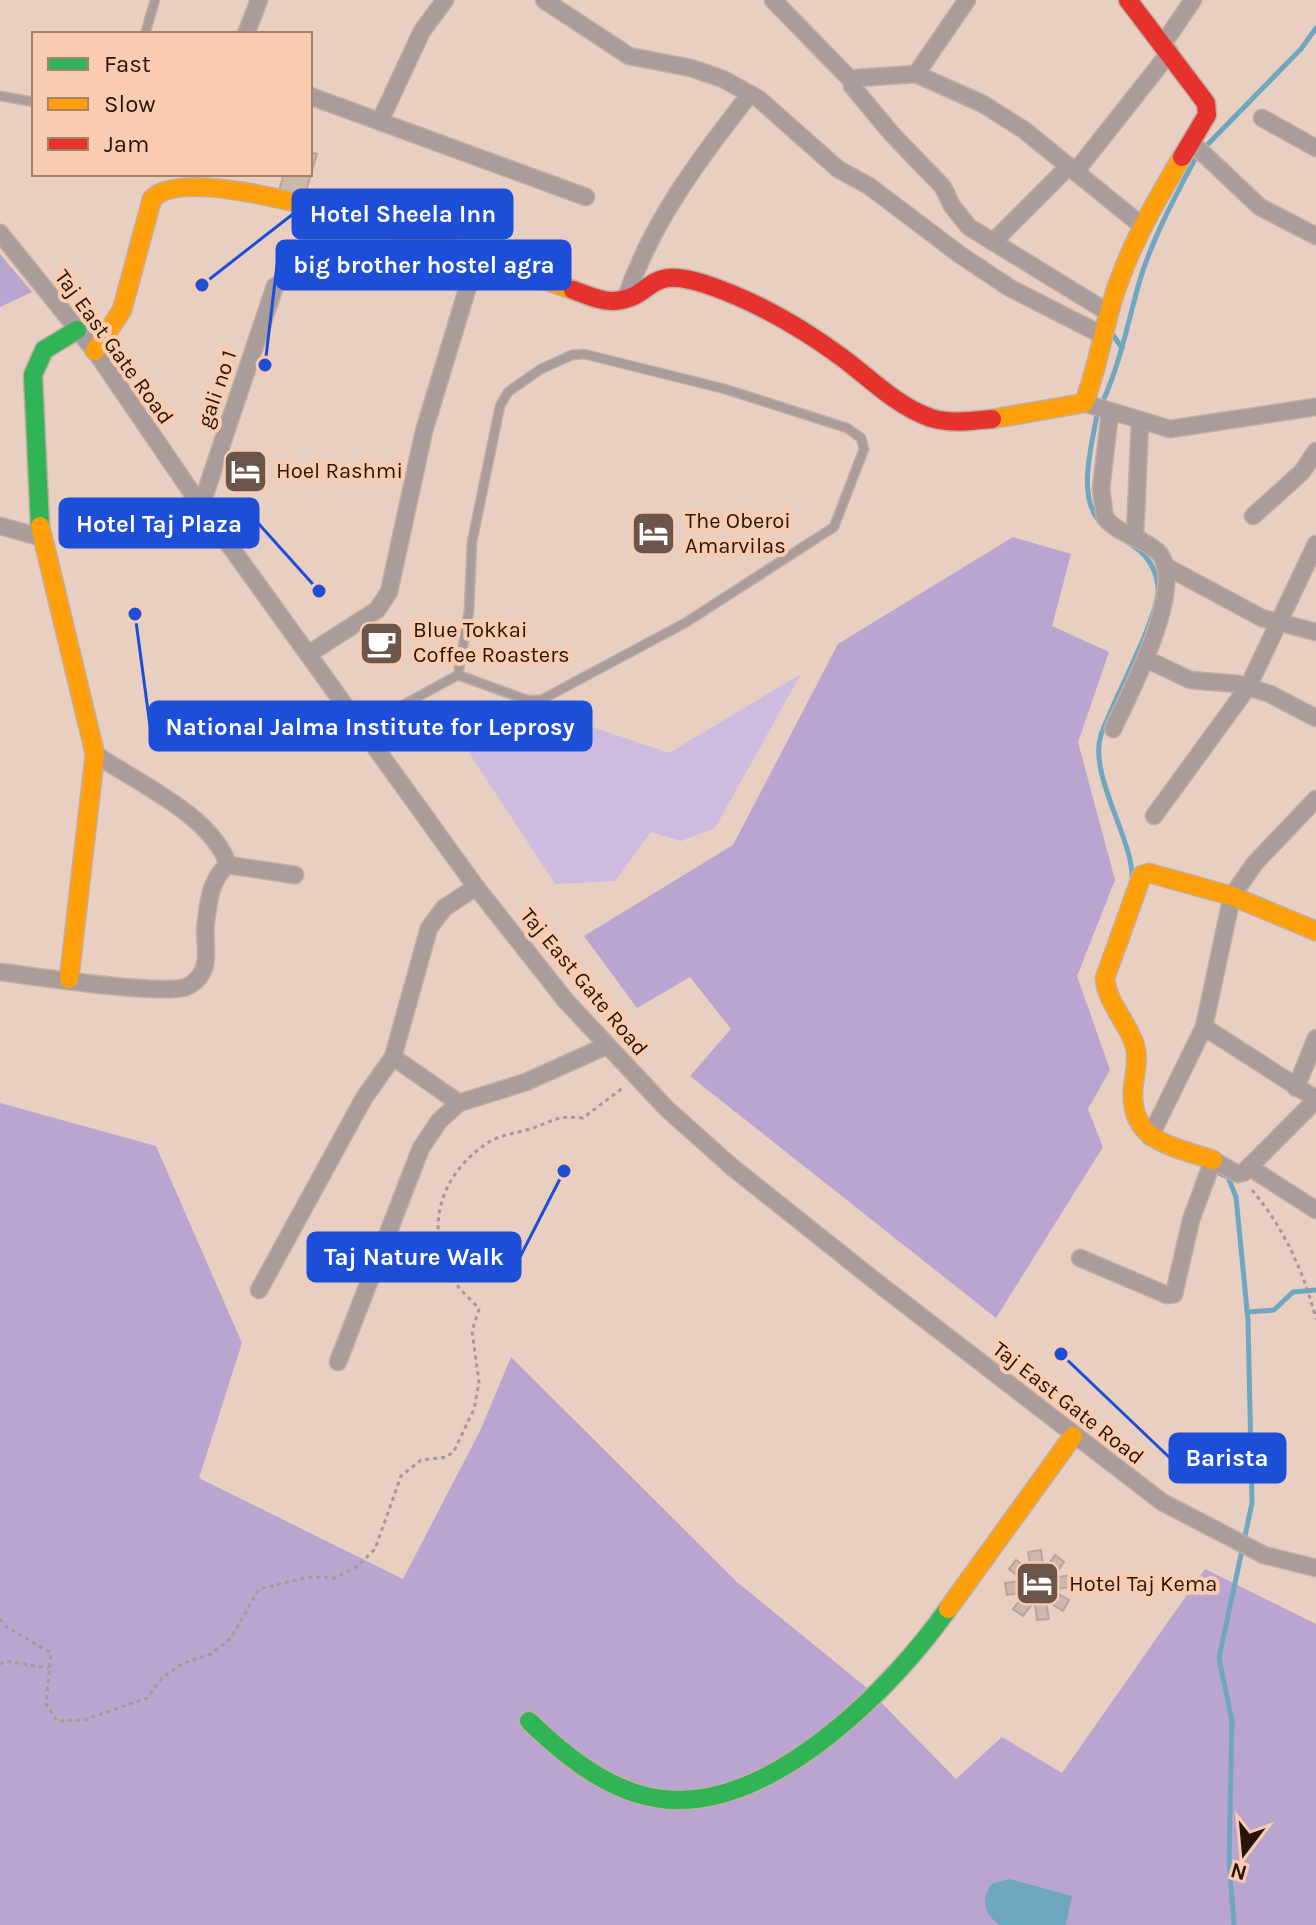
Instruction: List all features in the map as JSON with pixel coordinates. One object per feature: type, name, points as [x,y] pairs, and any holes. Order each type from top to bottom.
[{"type":"street","points":[[247,32],[259,0]]},
{"type":"street","points":[[380,121],[422,31],[445,0]]},
{"type":"street","points":[[544,0],[629,56],[691,68],[750,94],[783,117],[838,169],[869,186],[959,254],[1010,288],[1104,336]]},
{"type":"street","points":[[773,0],[853,82],[855,91],[943,187],[952,206],[969,227],[1109,313]]},
{"type":"street","points":[[916,74],[967,0]]},
{"type":"street","points":[[1084,403],[1095,376],[1109,313],[1141,225],[1205,123],[1206,103],[1128,0]]},
{"type":"street","points":[[993,242],[1073,168],[1166,48],[1193,0]]},
{"type":"street","points":[[853,82],[863,77],[916,74],[983,104],[1073,168],[1141,225]]},
{"type":"street","points":[[625,302],[640,257],[664,211],[750,94]]},
{"type":"street","points":[[312,97],[586,197]]},
{"type":"street","points":[[1262,118],[1313,141]]},
{"type":"street","points":[[1192,143],[1260,207],[1316,236]]},
{"type":"street","points":[[95,351],[110,338],[124,305],[149,205],[164,188],[196,178],[297,201],[609,302],[625,302],[661,277],[677,276],[736,296],[780,316],[913,407],[944,421],[977,420],[1084,403],[1180,429],[1316,407]]},
{"type":"street","name":"Taj East Gate Road","points":[[0,233],[95,351],[201,506],[476,887],[606,1046],[637,1078],[732,1167],[1073,1436],[1162,1502],[1264,1555],[1316,1568]]},
{"type":"street","points":[[310,653],[377,610],[389,592],[424,431],[477,257]]},
{"type":"street","name":"gali no 1","points":[[201,506],[275,286]]},
{"type":"street","points":[[69,979],[95,754],[40,537],[33,375],[44,350],[77,330]]},
{"type":"street","points":[[1110,412],[1101,489],[1105,518],[1157,551],[1165,566],[1165,595],[1146,659],[1113,729]]},
{"type":"street","points":[[1135,537],[1140,420]]},
{"type":"street","points":[[1253,516],[1302,472],[1316,451]]},
{"type":"street","points":[[0,526],[40,537]]},
{"type":"street","points":[[1154,816],[1248,687],[1275,623],[1316,544]]},
{"type":"street","points":[[1165,566],[1275,623],[1316,632]]},
{"type":"street","points":[[1165,595],[1183,574]]},
{"type":"street","points":[[1146,659],[1190,680],[1248,687],[1316,718]]},
{"type":"street","points":[[95,754],[181,809],[207,830],[228,865]]},
{"type":"street","points":[[1150,1137],[1204,1027],[1232,896],[1255,863],[1316,799]]},
{"type":"street","points":[[0,972],[143,988],[184,988],[199,979],[206,966],[205,930],[211,890],[220,871],[228,865],[295,875]]},
{"type":"street","points":[[1316,931],[1232,896],[1149,873],[1142,875],[1107,964],[1106,989],[1136,1048],[1132,1110],[1150,1137],[1244,1171],[1316,1210]]},
{"type":"street","points":[[259,1290],[364,1098],[393,1057],[429,928],[444,908],[476,887]]},
{"type":"street","points":[[1204,1027],[1316,1099],[1244,1171]]},
{"type":"street","points":[[1296,1088],[1316,1038]]},
{"type":"street","points":[[338,1362],[421,1148],[439,1121],[459,1103],[526,1082],[606,1046]]},
{"type":"street","points":[[393,1057],[459,1103]]},
{"type":"street","points":[[1080,1258],[1167,1295],[1174,1294],[1191,1220],[1213,1160]]},
{"type":"street","points":[[529,1721],[585,1769],[649,1795],[678,1800],[721,1793],[760,1779],[838,1727],[900,1672],[1073,1436]]},
{"type":"lane","points":[[146,32],[155,0]]},
{"type":"lane","points":[[0,96],[32,102]]},
{"type":"lane","points":[[365,732],[403,705],[458,675],[527,700],[541,700],[685,623],[834,527],[864,449],[861,438],[847,428],[725,389],[584,354],[572,355],[541,369],[508,392],[495,423],[472,542],[469,611],[458,675]]},
{"type":"path","points":[[0,1619],[7,1627],[51,1653],[46,1704],[57,1721],[84,1720],[147,1698],[162,1678],[183,1663],[211,1654],[231,1638],[259,1589],[308,1577],[335,1578],[358,1566],[375,1549],[401,1476],[421,1460],[447,1457],[454,1451],[474,1409],[479,1382],[472,1331],[479,1309],[451,1277],[437,1223],[442,1197],[461,1165],[491,1140],[534,1128],[559,1116],[583,1118],[637,1078]]},
{"type":"path","points":[[1244,1171],[1279,1222],[1316,1319]]},
{"type":"path","points":[[0,1664],[6,1661],[49,1668]]},
{"type":"shaded area","points":[[0,254],[32,292],[0,307]]},
{"type":"shaded area","points":[[1013,537],[1071,554],[1052,626],[1109,652],[1078,742],[1115,880],[1077,976],[1110,1070],[1088,1109],[1103,1147],[996,1318],[690,1076],[731,1029],[690,977],[637,1008],[584,936],[733,845],[838,644]]},
{"type":"shaded area","points":[[801,674],[715,828],[681,841],[651,832],[615,881],[555,884],[456,733],[485,715],[569,719],[669,753]]},
{"type":"shaded area","points":[[0,1103],[156,1146],[242,1343],[199,1478],[403,1579],[480,1431],[511,1357],[737,1582],[867,1688],[956,1779],[1002,1737],[1062,1773],[1205,1569],[1316,1624],[1316,1925],[0,1925]]},
{"type":"water","points":[[1010,1879],[1072,1896],[1066,1925],[1000,1925],[994,1921],[985,1906],[986,1894],[993,1883]]},
{"type":"building","points":[[312,153],[317,154],[312,171]]},
{"type":"building","points":[[283,176],[310,176],[303,201],[278,194]]},
{"type":"building","points":[[1041,1550],[1043,1565],[1031,1568],[1028,1552]]},
{"type":"building","points":[[1055,1555],[1064,1562],[1054,1576],[1045,1569]]},
{"type":"building","points":[[1016,1560],[1029,1570],[1022,1579],[1009,1569]]},
{"type":"building","points":[[1071,1575],[1073,1587],[1055,1589],[1053,1578]]},
{"type":"building","points":[[1020,1581],[1022,1593],[1007,1595],[1005,1583]]},
{"type":"building","points":[[1054,1591],[1069,1600],[1063,1611],[1047,1601]]},
{"type":"building","points":[[1023,1596],[1033,1603],[1023,1616],[1013,1609]]},
{"type":"building","points":[[1046,1602],[1049,1619],[1037,1620],[1035,1604]]},
{"type":"waterway","points":[[1208,144],[1301,49],[1316,28]]},
{"type":"waterway","points":[[1103,401],[1119,358],[1150,251],[1195,159]]},
{"type":"waterway","points":[[1111,332],[1122,348]]},
{"type":"waterway","points":[[1097,414],[1087,484],[1092,510],[1099,521]]},
{"type":"waterway","points":[[1129,543],[1145,556],[1152,567],[1157,580],[1157,600],[1144,638],[1106,721],[1099,750],[1100,768],[1126,845],[1132,877]]},
{"type":"waterway","points":[[1214,1171],[1228,1177],[1236,1197],[1248,1320],[1252,1503],[1219,1658],[1232,1721],[1229,1859],[1234,1925]]},
{"type":"waterway","points":[[1247,1312],[1274,1310],[1293,1292],[1316,1290]]},
{"type":"traffic: fast","points":[[40,526],[33,375],[44,350],[77,330]]},
{"type":"traffic: fast","points":[[529,1721],[578,1763],[635,1793],[677,1800],[716,1795],[755,1782],[794,1761],[830,1734],[897,1672],[948,1609]]},
{"type":"traffic: slow","points":[[992,419],[1084,403],[1112,302],[1126,264],[1182,157]]},
{"type":"traffic: slow","points":[[95,351],[122,310],[152,199],[180,188],[228,190],[355,218],[573,290]]},
{"type":"traffic: slow","points":[[40,526],[95,754],[69,979]]},
{"type":"traffic: slow","points":[[1213,1160],[1157,1139],[1146,1131],[1134,1107],[1135,1046],[1110,996],[1105,978],[1142,875],[1149,873],[1232,896],[1316,931]]},
{"type":"traffic: slow","points":[[948,1609],[1073,1436]]},
{"type":"traffic: jam","points":[[1128,0],[1206,103],[1207,115],[1182,157]]},
{"type":"traffic: jam","points":[[573,290],[614,301],[627,299],[660,280],[685,279],[705,284],[792,324],[840,356],[894,399],[918,413],[946,421],[992,419]]},
{"type":"place","name":"Hotel Sheela Inn","points":[[202,285]]},
{"type":"place","name":"big brother hostel agra","points":[[265,365]]},
{"type":"place","name":"Hoel Rashmi","points":[[245,471]]},
{"type":"place","name":"The Oberoi Amarvilas","points":[[654,534]]},
{"type":"place","name":"Hotel Taj Plaza","points":[[319,591]]},
{"type":"place","name":"National Jalma Institute for Leprosy","points":[[135,614]]},
{"type":"place","name":"Blue Tokkai Coffee Roasters","points":[[382,643]]},
{"type":"place","name":"Taj Nature Walk","points":[[564,1171]]},
{"type":"place","name":"Barista","points":[[1061,1354]]},
{"type":"place","name":"Hotel Taj Kema","points":[[1038,1584]]}]
